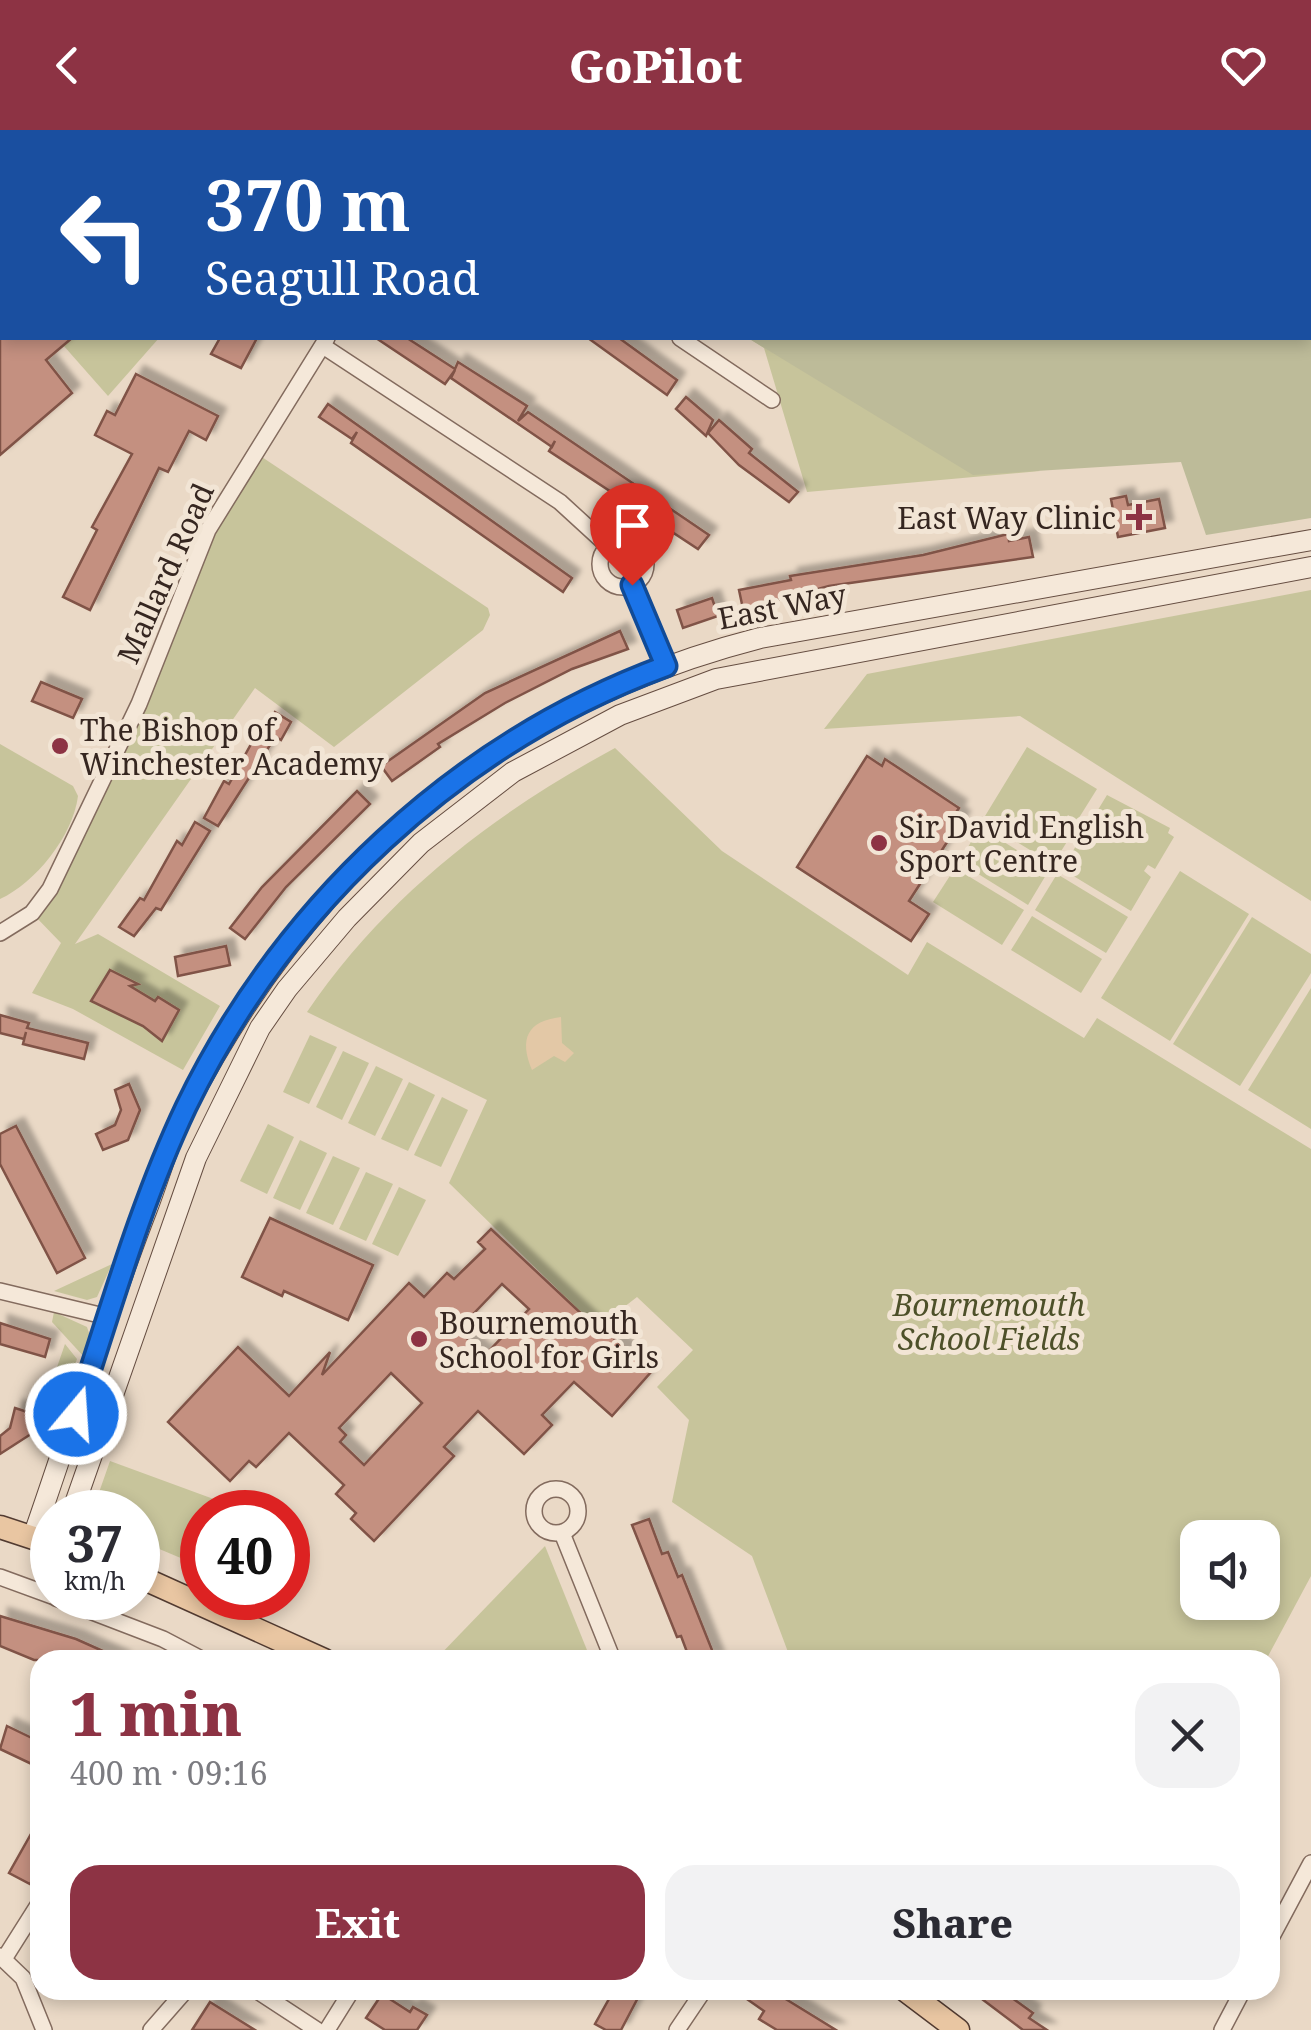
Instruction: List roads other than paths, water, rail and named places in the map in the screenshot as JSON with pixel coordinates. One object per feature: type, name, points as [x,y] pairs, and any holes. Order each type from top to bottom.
[{"type":"main road","points":[[0,1527],[30,1537]]},
{"type":"main road","points":[[160,1586],[302,1650]]},
{"type":"main road","points":[[918,2000],[958,2030]]},
{"type":"street","points":[[683,340],[772,400]]},
{"type":"street","points":[[325,342],[560,502],[608,545]]},
{"type":"street","name":"Mallard Road","points":[[0,934],[32,913],[50,889],[138,704],[208,530],[256,445],[325,342]]},
{"type":"street","name":"East Way","points":[[58,1490],[108,1317],[187,1106],[237,1016],[294,936],[349,872],[442,789],[562,709],[666,666],[760,638],[1311,540]]},
{"type":"street","points":[[626,542],[644,554],[644,574],[632,585],[616,587],[608,582],[599,564],[608,545],[626,542]]},
{"type":"street","name":"East Way","points":[[80,1490],[196,1158],[260,1028],[347,918],[421,843],[513,772],[620,715],[716,679],[1311,567]]},
{"type":"street","points":[[632,585],[666,666]]},
{"type":"street","points":[[0,1291],[108,1317]]},
{"type":"street","points":[[562,1532],[609,1650]]},
{"type":"street","points":[[0,1577],[30,1588]]},
{"type":"street","points":[[114,1620],[184,1650]]},
{"type":"street","points":[[1280,1921],[1311,1862]]},
{"type":"street","points":[[30,1917],[2,1958],[23,1978],[30,1995]]},
{"type":"street","points":[[32,2000],[44,2030]]},
{"type":"street","points":[[150,2030],[177,2000]]},
{"type":"street","points":[[271,2000],[317,2030]]},
{"type":"street","points":[[327,2030],[346,2000]]},
{"type":"street","points":[[677,2030],[697,2000]]},
{"type":"street","points":[[1222,2030],[1238,2000]]},
{"type":"place","name":"East Way Clinic","points":[[1139,517]]},
{"type":"place","name":"The Bishop of Winchester Academy","points":[[60,746]]},
{"type":"place","name":"Sir David English Sport Centre","points":[[879,843]]},
{"type":"place","name":"Bournemouth School for Girls","points":[[419,1339]]},
{"type":"park label","name":"Bournemouth School Fields","points":[[989,1321]]}]
